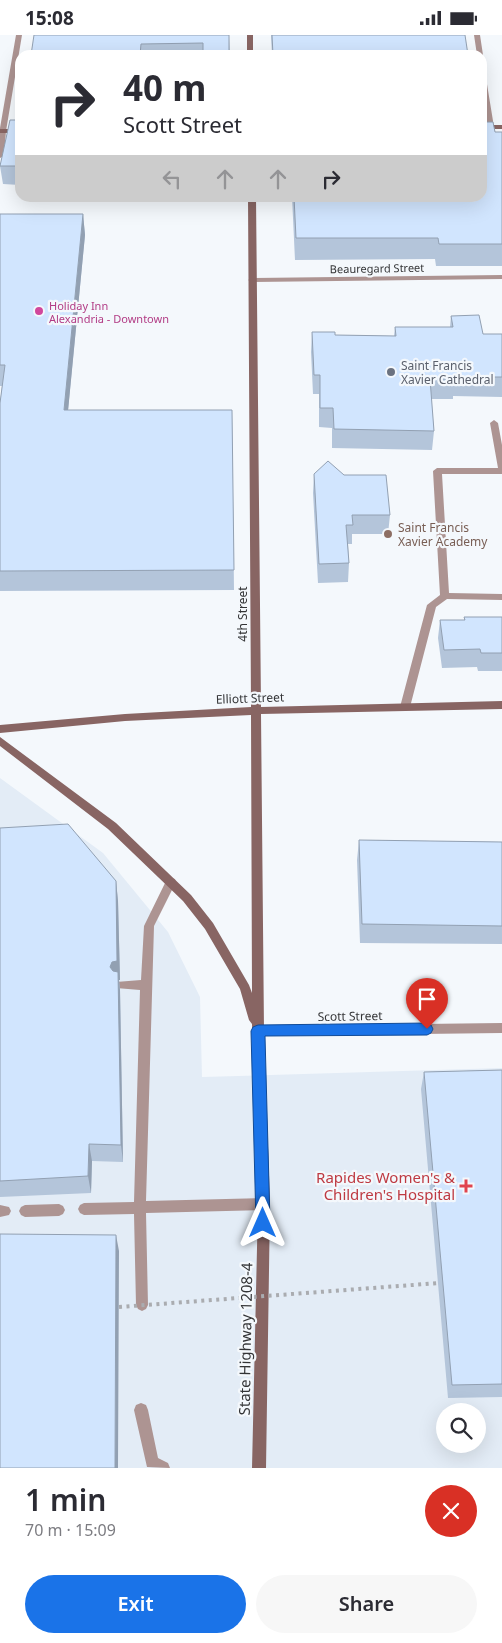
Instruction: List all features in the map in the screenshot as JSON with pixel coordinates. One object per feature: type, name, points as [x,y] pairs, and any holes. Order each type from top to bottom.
[{"type":"main road","points":[[250,35],[250,50]]},
{"type":"main road","points":[[487,127],[502,127]]},
{"type":"main road","points":[[1,131],[15,131]]},
{"type":"main road","name":"4th Street","points":[[252,202],[258,1031]]},
{"type":"main road","name":"Elliott Street","points":[[0,729],[64,721],[255,711],[502,705]]},
{"type":"main road","points":[[0,741],[112,826],[188,899],[209,926],[244,988],[258,1031]]},
{"type":"main road","name":"State Highway 1208-4","points":[[258,1031],[264,1204],[259,1468]]},
{"type":"street","points":[[16,50],[19,35]]},
{"type":"street","points":[[477,35],[479,50]]},
{"type":"street","points":[[0,156],[1,131],[15,56]]},
{"type":"street","points":[[487,103],[491,127]]},
{"type":"street","name":"Beauregard Street","points":[[252,280],[502,277]]},
{"type":"street","points":[[445,596],[438,471],[502,470],[494,423]]},
{"type":"street","points":[[405,707],[432,605],[445,596],[502,597]]},
{"type":"street","points":[[142,1305],[140,1208],[149,927],[171,882]]},
{"type":"street","points":[[120,985],[146,985]]},
{"type":"street","name":"Scott Street","points":[[258,1031],[502,1028]]},
{"type":"street","points":[[84,1209],[264,1204]]},
{"type":"street","points":[[25,1211],[59,1210]]},
{"type":"street","points":[[141,1410],[152,1462],[162,1468]]},
{"type":"path","points":[[119,1307],[439,1283]]},
{"type":"shaded area","points":[[0,778],[103,853],[168,932],[200,997],[202,1077],[502,1068],[502,1468],[0,1468]]},
{"type":"building","points":[[34,35],[229,35],[229,50],[203,50],[203,43],[141,44],[140,50],[32,50]]},
{"type":"building","points":[[272,35],[465,35],[467,50],[273,50]]},
{"type":"building","points":[[10,120],[15,120],[15,166],[0,166]]},
{"type":"building","points":[[487,122],[493,122],[495,132],[502,132],[502,244],[439,244],[438,238],[296,238],[294,202],[487,202]]},
{"type":"building","points":[[0,214],[83,214],[64,410],[232,410],[234,570],[0,571],[0,403],[5,365],[0,365]]},
{"type":"building","points":[[479,315],[483,334],[502,334],[502,377],[430,379],[434,431],[334,429],[333,408],[320,408],[320,375],[314,375],[312,332],[335,332],[335,335],[396,336],[395,327],[453,327],[451,316]]},
{"type":"building","points":[[328,461],[344,475],[386,475],[390,515],[352,515],[353,525],[346,525],[349,563],[319,564],[314,474]]},
{"type":"building","points":[[464,617],[502,617],[502,653],[481,653],[480,649],[444,650],[440,620],[465,620]]},
{"type":"building","points":[[68,824],[116,881],[117,961],[112,962],[110,967],[113,971],[118,972],[121,1145],[89,1144],[88,1176],[0,1181],[0,828]]},
{"type":"building","points":[[359,840],[502,842],[502,926],[362,924]]},
{"type":"building","name":"Rapides Women's & Children's Hospital","points":[[502,1070],[502,1384],[452,1385],[424,1072]]},
{"type":"building","points":[[0,1234],[116,1235],[115,1468],[0,1468]]},
{"type":"place","name":"Holiday Inn Alexandria - Downtown","points":[[39,311]]},
{"type":"place","name":"Saint Francis Xavier Cathedral","points":[[391,372]]},
{"type":"place","name":"Saint Francis Xavier Academy","points":[[388,534]]},
{"type":"place","name":"Rapides Women's & Children's Hospital","points":[[466,1186]]},
{"type":"route","points":[[263,1223],[258,1031],[427,1029]]}]
